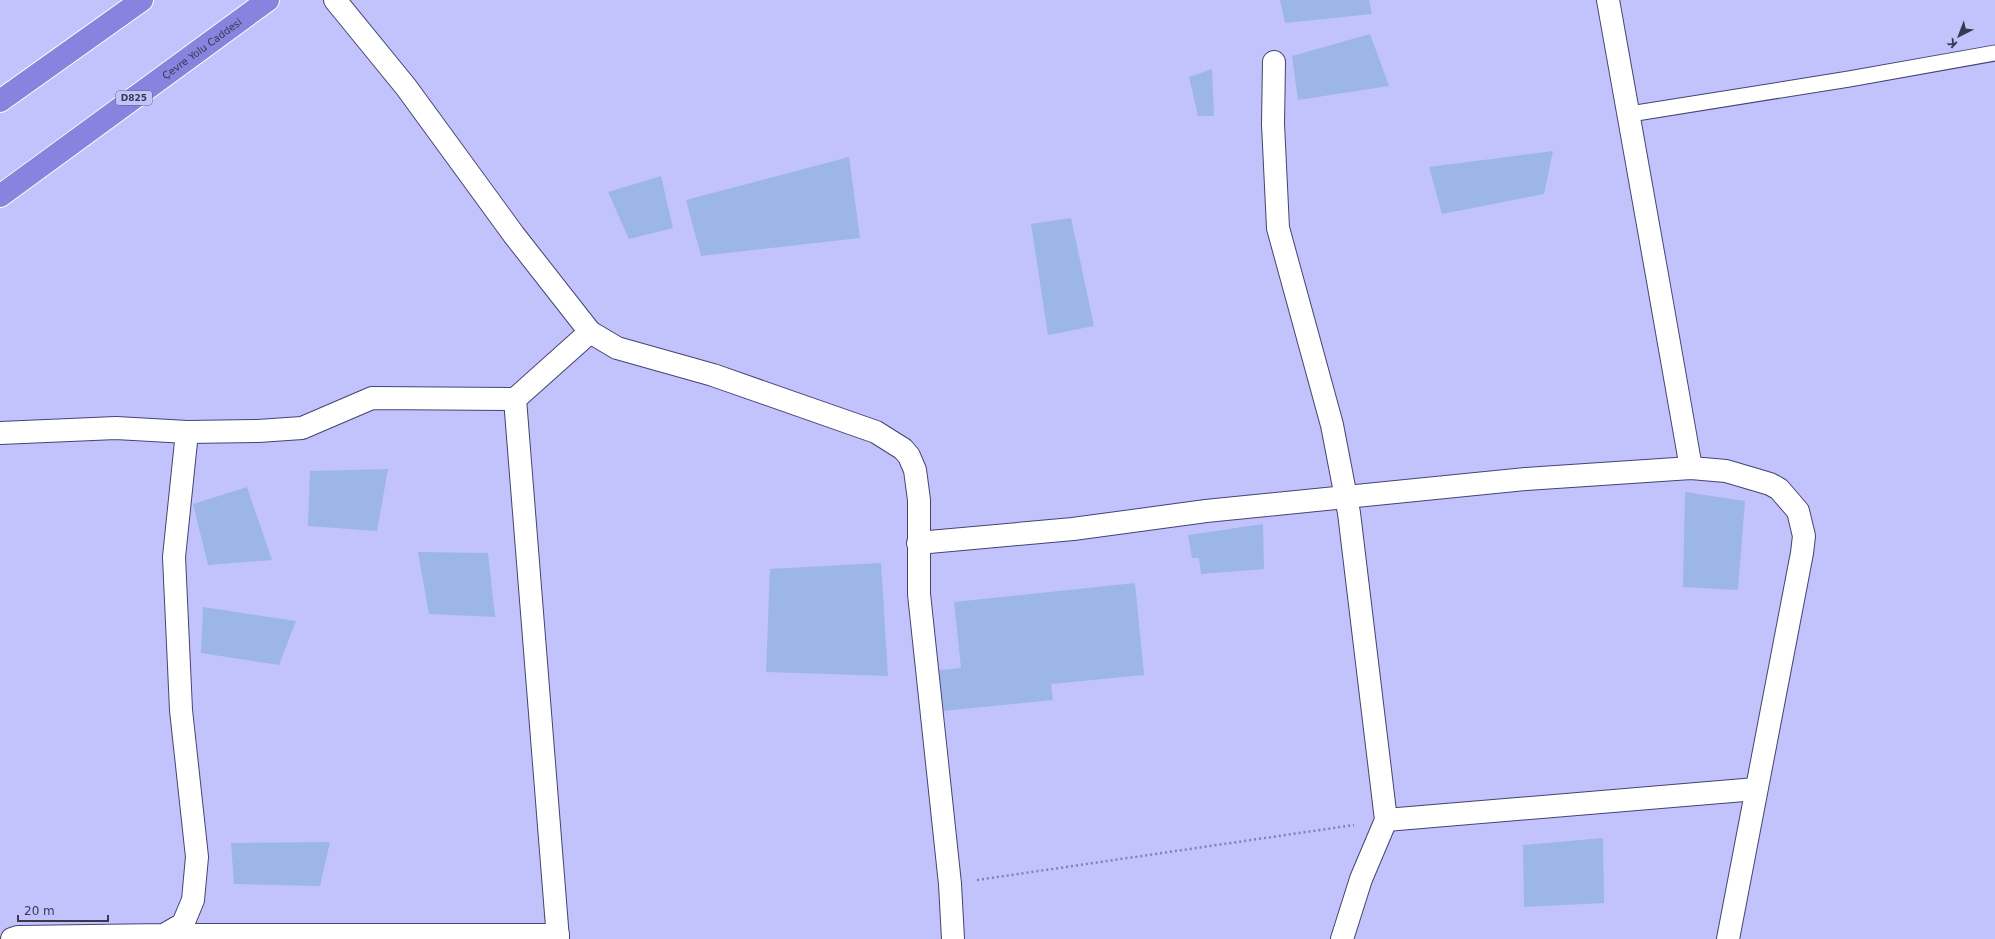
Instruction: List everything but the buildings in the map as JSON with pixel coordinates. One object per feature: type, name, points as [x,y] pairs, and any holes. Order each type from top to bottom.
[{"type":"highway","points":[[0,101],[142,0]]},
{"type":"highway","name":"Çevre Yolu Caddesi","points":[[0,196],[268,0]]},
{"type":"street","points":[[335,0],[406,87],[514,235],[590,332],[617,348],[713,375],[876,432],[903,449],[909,456],[915,470],[919,500],[919,594],[950,884],[953,939]]},
{"type":"street","points":[[1608,0],[1630,114],[1660,296],[1691,468]]},
{"type":"street","points":[[1274,62],[1273,124],[1278,228],[1332,425],[1346,497],[1360,596],[1386,820],[1361,879],[1342,939]]},
{"type":"street","points":[[0,433],[116,428],[187,432],[258,431],[302,428],[372,398],[515,399],[590,332]]},
{"type":"street","points":[[12,939],[18,937],[164,935],[558,937],[515,399]]},
{"type":"street","points":[[164,935],[182,924],[193,900],[197,857],[181,710],[174,557],[187,432]]},
{"type":"street","points":[[918,543],[1073,529],[1206,511],[1526,479],[1691,468],[1726,471],[1770,484],[1779,489],[1798,511],[1802,522],[1804,536],[1728,939]]},
{"type":"street","points":[[1386,820],[1756,789]]},
{"type":"lane","points":[[1630,114],[1841,80],[1995,53]]},
{"type":"path","points":[[950,884],[1386,820]]}]
